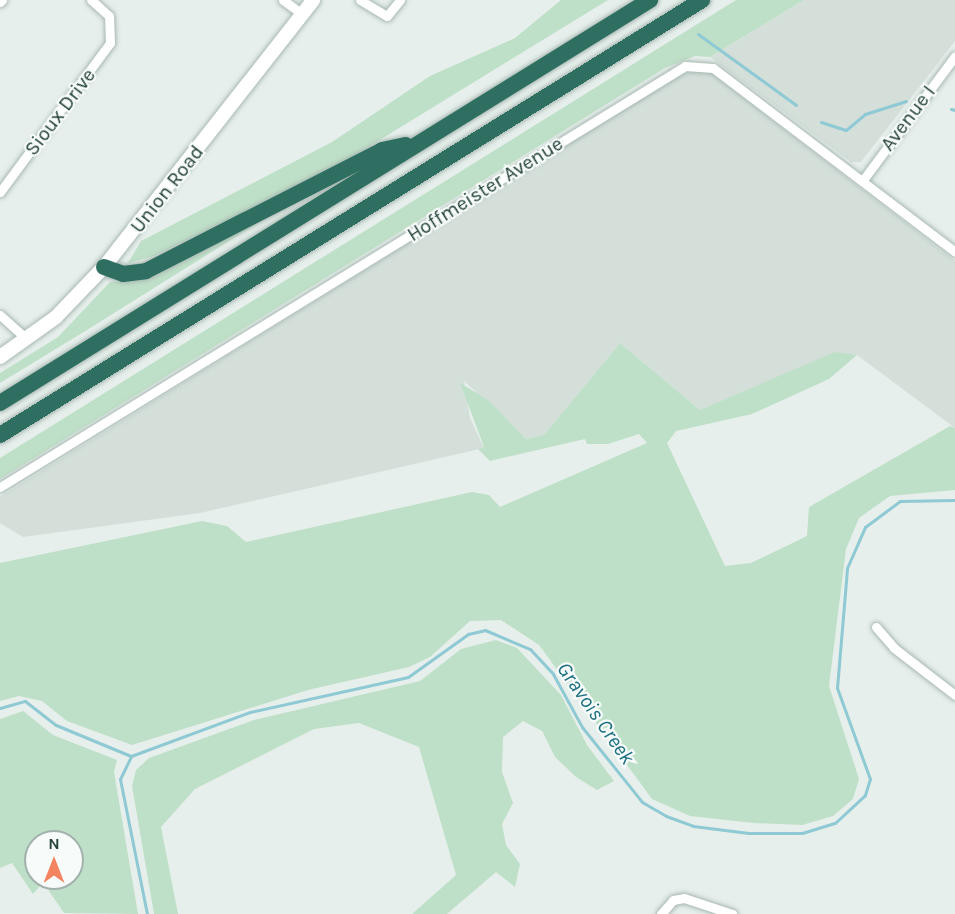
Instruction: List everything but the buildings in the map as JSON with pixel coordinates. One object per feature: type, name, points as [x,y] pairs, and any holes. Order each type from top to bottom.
[{"type":"highway","points":[[0,403],[650,0]]},
{"type":"highway","points":[[0,435],[702,0]]},
{"type":"highway","points":[[104,267],[123,274],[146,271],[382,150],[418,142]]},
{"type":"main road","name":"Union Road","points":[[0,357],[27,339],[104,267],[313,0]]},
{"type":"street","name":"Sioux Drive","points":[[0,192],[82,86],[113,30],[109,16],[91,0]]},
{"type":"street","points":[[283,0],[302,14]]},
{"type":"street","points":[[360,0],[387,16],[400,0]]},
{"type":"street","name":"Avenue I","points":[[863,180],[955,56]]},
{"type":"street","name":"Hoffmeister Avenue","points":[[0,487],[685,66],[713,68],[955,252]]},
{"type":"street","points":[[0,315],[27,339]]},
{"type":"street","points":[[876,627],[894,648],[955,695]]},
{"type":"street","points":[[661,914],[672,900],[684,898],[732,914]]},
{"type":"shaded area","points":[[804,0],[955,0],[955,41],[861,162],[851,162],[710,57]]},
{"type":"shaded area","points":[[706,69],[955,261],[955,428],[857,355],[835,353],[700,410],[620,343],[544,435],[526,439],[464,381],[470,418],[484,448],[200,513],[23,537],[0,523],[0,497],[680,74]]},
{"type":"green space","points":[[561,0],[608,0],[334,168],[154,256],[128,263],[141,241],[332,142],[430,76],[515,38]]},
{"type":"green space","points":[[736,0],[804,0],[710,57],[695,56],[665,68],[0,479],[0,458]]},
{"type":"green space","points":[[261,221],[0,383],[0,373],[58,337],[110,282],[141,280]]},
{"type":"green space","points":[[620,343],[700,410],[835,352],[857,355],[829,379],[752,414],[676,431],[667,443],[725,566],[751,563],[807,536],[809,507],[950,426],[955,428],[955,490],[890,496],[859,518],[846,549],[829,686],[859,779],[853,799],[833,816],[802,825],[753,823],[690,816],[652,799],[539,645],[501,620],[470,621],[430,657],[409,667],[308,690],[132,745],[67,721],[42,701],[19,696],[0,701],[0,563],[202,521],[227,526],[246,542],[472,492],[489,495],[500,507],[647,443],[639,434],[608,444],[587,444],[585,439],[490,461],[478,449],[484,447],[460,383],[488,400],[526,439],[544,435]]},
{"type":"green space","points":[[496,640],[517,648],[561,695],[587,745],[614,781],[597,790],[576,777],[555,757],[542,731],[523,721],[503,737],[502,772],[513,803],[502,824],[506,845],[520,864],[515,887],[496,872],[447,914],[412,914],[456,875],[419,747],[359,723],[314,729],[195,789],[161,827],[178,914],[154,914],[132,786],[136,770],[149,758],[254,720],[420,681],[461,649]]},
{"type":"green space","points":[[23,711],[53,735],[117,760],[114,772],[138,914],[64,913],[49,891],[84,890],[84,830],[24,830],[24,881],[12,863],[0,868],[0,719]]},
{"type":"waterway","points":[[698,34],[796,105]]},
{"type":"waterway","points":[[821,122],[846,130],[865,114],[906,101]]},
{"type":"waterway","points":[[951,109],[955,110]]},
{"type":"waterway","name":"Gravois Creek","points":[[147,914],[120,779],[131,756],[250,712],[408,677],[468,634],[485,630],[530,649],[553,674],[582,727],[642,802],[666,816],[693,826],[749,833],[802,833],[835,823],[865,795],[870,779],[837,688],[847,568],[865,527],[900,501],[955,500]]},
{"type":"waterway","points":[[0,708],[25,701],[56,725],[131,756]]}]
